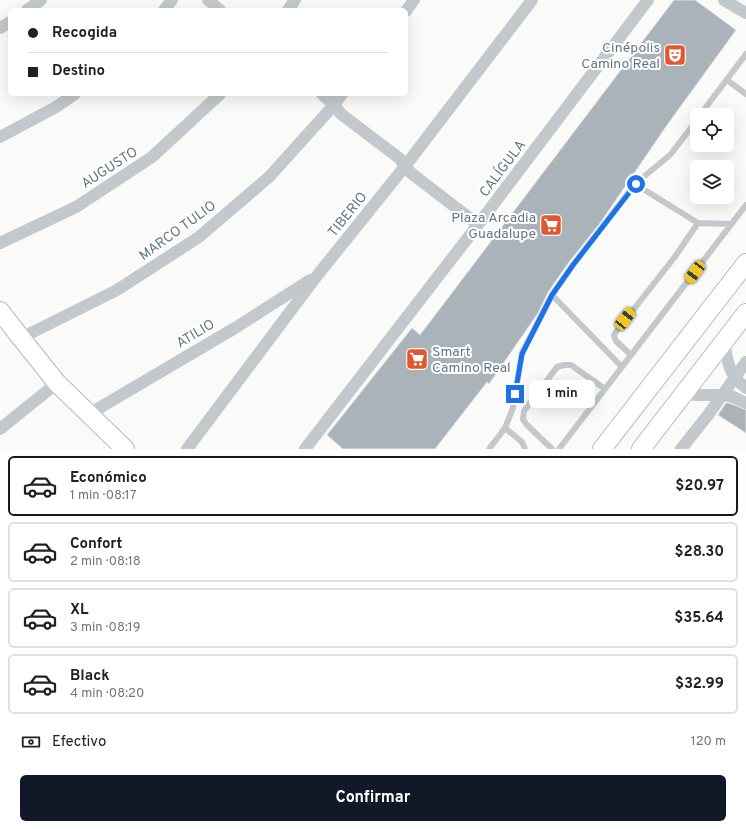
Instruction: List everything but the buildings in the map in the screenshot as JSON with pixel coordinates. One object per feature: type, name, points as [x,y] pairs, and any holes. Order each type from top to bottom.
[{"type":"main road","points":[[602,449],[746,263]]},
{"type":"main road","points":[[0,311],[58,383],[124,449]]},
{"type":"main road","points":[[641,449],[746,313]]},
{"type":"street","points":[[30,8],[41,0]]},
{"type":"street","points":[[166,8],[172,0]]},
{"type":"street","points":[[208,0],[218,8]]},
{"type":"street","points":[[408,8],[414,0]]},
{"type":"street","name":"TIBERIO","points":[[187,449],[316,277],[406,165],[532,0]]},
{"type":"street","name":"CALÍGULA","points":[[305,449],[477,226],[648,0]]},
{"type":"street","points":[[724,0],[746,13]]},
{"type":"street","points":[[0,137],[56,107],[72,96]]},
{"type":"street","name":"AUGUSTO","points":[[0,244],[76,207],[152,157],[218,96]]},
{"type":"street","points":[[324,96],[341,114],[399,158],[411,173],[472,220],[477,226]]},
{"type":"street","name":"MARCO TULIO","points":[[21,338],[117,290],[199,237],[269,177],[341,96]]},
{"type":"street","name":"ATILIO","points":[[89,414],[228,332],[316,277]]},
{"type":"street","points":[[724,342],[727,362],[734,378],[746,388]]},
{"type":"street","points":[[682,449],[746,362]]},
{"type":"street","points":[[0,429],[58,383]]},
{"type":"street","points":[[683,394],[731,396],[746,403]]},
{"type":"lane","points":[[705,108],[746,54]]},
{"type":"lane","points":[[727,80],[746,94]]},
{"type":"lane","points":[[489,449],[505,428],[513,408],[522,354],[552,295],[573,265],[636,184],[670,155],[690,129]]},
{"type":"lane","points":[[636,184],[698,223],[731,224]]},
{"type":"lane","points":[[559,449],[746,205]]},
{"type":"lane","points":[[631,355],[616,341],[614,336],[615,333],[674,258],[698,223]]},
{"type":"lane","points":[[552,295],[622,367]]},
{"type":"lane","points":[[552,449],[526,424],[523,419],[524,411],[557,367],[571,365],[605,389]]},
{"type":"lane","points":[[505,428],[522,442],[525,449]]},
{"type":"place","name":"Cinépolis Camino Real","points":[[675,55]]},
{"type":"place","name":"Plaza Arcadia Guadalupe","points":[[551,225]]},
{"type":"place","name":"Smart Camino Real","points":[[417,359]]},
{"type":"route","points":[[515,394],[522,354],[552,295],[573,265],[636,184]]}]
